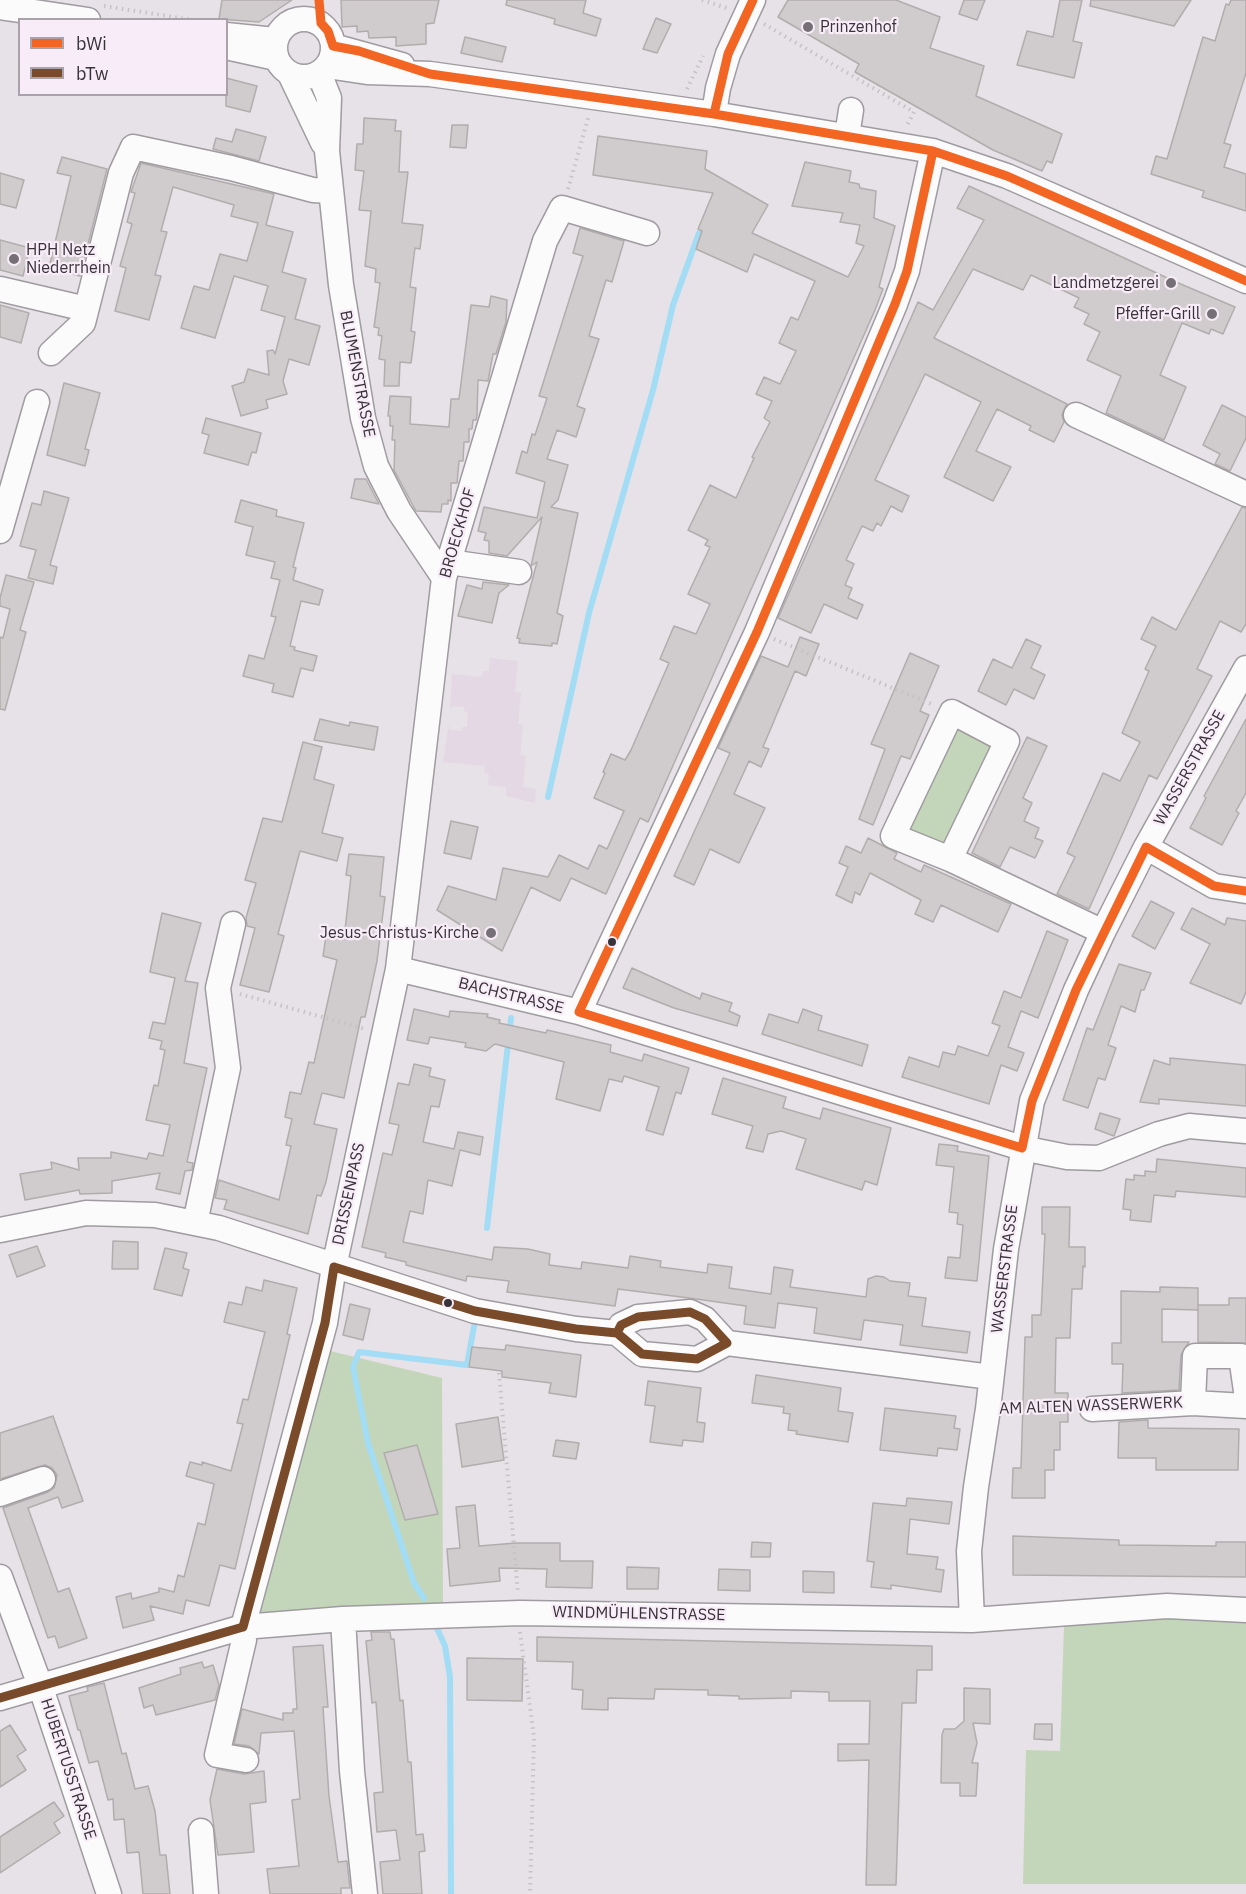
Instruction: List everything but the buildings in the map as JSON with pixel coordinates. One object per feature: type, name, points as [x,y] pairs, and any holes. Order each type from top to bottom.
[{"type":"street","points":[[0,7],[91,12]]},
{"type":"street","points":[[714,114],[718,88],[728,54],[749,7]]},
{"type":"street","points":[[281,57],[284,26],[309,11],[328,31],[327,61]]},
{"type":"street","points":[[228,36],[281,57],[310,77],[327,61],[359,51],[430,74]]},
{"type":"street","points":[[228,47],[281,57]]},
{"type":"street","name":"BLUMENSTRASSE","points":[[281,57],[307,104],[327,151]]},
{"type":"street","points":[[327,61],[367,72],[430,74],[714,114],[933,151],[1007,176],[1246,281]]},
{"type":"street","name":"BLUMENSTRASSE","points":[[327,61],[329,98],[327,151],[344,308],[363,418],[376,466],[399,511],[446,570]]},
{"type":"street","points":[[329,98],[341,87],[367,72]]},
{"type":"street","points":[[848,136],[851,110]]},
{"type":"street","points":[[51,353],[83,323],[121,173],[133,147],[231,168],[313,190],[331,190]]},
{"type":"street","points":[[579,1012],[757,632],[895,304],[907,271],[933,151]]},
{"type":"street","points":[[562,208],[646,233]]},
{"type":"street","name":"BROECKHOF","points":[[398,969],[446,570],[545,241],[562,208]]},
{"type":"street","points":[[0,288],[86,309]]},
{"type":"street","points":[[1,524],[37,402]]},
{"type":"street","points":[[1076,415],[1246,494]]},
{"type":"street","points":[[446,570],[519,572]]},
{"type":"street","name":"WASSERSTRASSE","points":[[972,1620],[969,1551],[1006,1249],[1032,1101],[1076,990],[1103,932],[1146,847],[1246,668]]},
{"type":"street","points":[[950,859],[1007,741],[952,712],[894,836],[950,859],[1103,932]]},
{"type":"street","points":[[1146,847],[1214,886],[1246,891]]},
{"type":"street","points":[[195,1222],[228,1068],[218,988],[232,924]]},
{"type":"street","name":"BACHSTRASSE","points":[[398,969],[579,1012],[1022,1148],[1067,1157],[1099,1158],[1159,1134],[1189,1126],[1246,1131]]},
{"type":"street","name":"DRISSENPASS","points":[[246,1760],[217,1755],[244,1641],[243,1627],[325,1323],[334,1267],[398,969]]},
{"type":"street","points":[[0,1230],[86,1213],[155,1215],[195,1222],[475,1311],[576,1329],[617,1333],[642,1354],[697,1359],[727,1343],[991,1377]]},
{"type":"street","points":[[617,1333],[621,1325],[638,1317],[690,1312],[705,1319],[727,1343]]},
{"type":"street","name":"AM ALTEN WASSERWERK","points":[[1193,1403],[1195,1356],[1241,1356],[1246,1391]]},
{"type":"street","name":"AM ALTEN WASSERWERK","points":[[1092,1409],[1193,1403],[1246,1406]]},
{"type":"street","points":[[0,1494],[43,1479]]},
{"type":"street","name":"HUBERTUSSTRASSE","points":[[0,1577],[41,1688],[109,1894]]},
{"type":"street","name":"WINDMÜHLENSTRASSE","points":[[0,1698],[41,1688],[243,1627],[343,1619],[520,1613],[972,1620],[1167,1606],[1246,1610]]},
{"type":"street","points":[[343,1619],[352,1771],[365,1894]]},
{"type":"street","points":[[201,1832],[206,1894]]},
{"type":"path","points":[[749,7],[914,112],[906,125],[902,145]]},
{"type":"path","points":[[91,12],[168,18]]},
{"type":"path","points":[[562,208],[590,115]]},
{"type":"path","points":[[757,632],[952,712]]},
{"type":"path","points":[[218,988],[384,1034]]},
{"type":"path","points":[[499,1373],[520,1613],[534,1737],[530,1894]]},
{"type":"path","name":"AM ALTEN WASSERWERK","points":[[988,1409],[1092,1409]]},
{"type":"shaded area","points":[[490,658],[518,661],[515,692],[521,693],[518,724],[523,725],[520,755],[526,756],[523,787],[536,789],[535,803],[506,796],[506,787],[488,785],[489,774],[484,773],[485,766],[443,762],[449,723],[449,730],[462,731],[462,727],[467,727],[468,712],[464,711],[464,707],[452,706],[450,712],[452,674],[482,677],[483,671],[489,671]]},
{"type":"green space","points":[[954,722],[996,742],[946,849],[905,831]]},
{"type":"green space","points":[[326,1350],[442,1378],[443,1603],[253,1616]]},
{"type":"green space","points":[[1246,1610],[1246,1884],[1023,1884],[1026,1750],[1060,1751],[1064,1625]]},
{"type":"waterway","points":[[548,797],[589,613],[653,390],[673,305],[699,233]]},
{"type":"waterway","points":[[487,1228],[511,1018]]},
{"type":"waterway","points":[[424,1598],[414,1583],[368,1443],[353,1367],[359,1352],[467,1365],[475,1321]]},
{"type":"waterway","points":[[436,1626],[445,1646],[450,1677],[451,1894]]},
{"type":"transit line","name":"bWi","points":[[319,0],[321,23],[328,31],[333,46],[359,51],[430,74],[714,114],[933,151],[1007,176],[1246,281]]},
{"type":"transit line","name":"bWi","points":[[714,114],[728,54],[753,0]]},
{"type":"transit line","name":"bWi","points":[[933,151],[907,271],[895,304],[757,632],[579,1012],[1022,1148],[1032,1101],[1076,990],[1146,847],[1214,886],[1246,891]]},
{"type":"transit line","name":"bTw","points":[[334,1267],[475,1311],[576,1329],[617,1333]]},
{"type":"transit line","name":"bTw","points":[[243,1627],[325,1323],[334,1267]]},
{"type":"transit line","name":"bTw","points":[[690,1312],[705,1319],[727,1343],[697,1359],[642,1354],[617,1333],[621,1325],[638,1317],[690,1312]]},
{"type":"transit line","name":"bTw","points":[[0,1698],[243,1627]]},
{"type":"place","name":"Prinzenhof","points":[[808,27]]},
{"type":"place","name":"HPH Netz Niederrhein","points":[[14,259]]},
{"type":"place","name":"Landmetzgerei","points":[[1171,283]]},
{"type":"place","name":"Pfeffer-Grill","points":[[1212,314]]},
{"type":"place","name":"Jesus-Christus-Kirche","points":[[491,933]]}]
